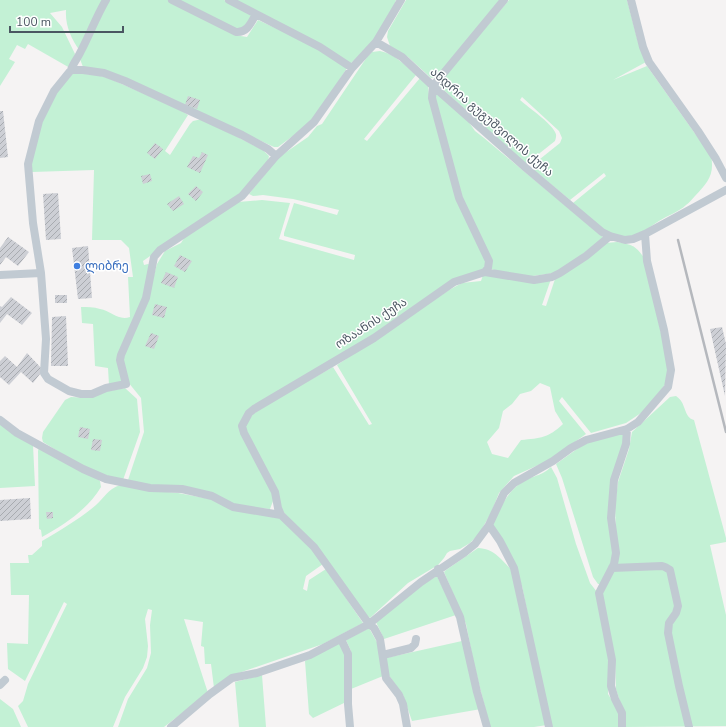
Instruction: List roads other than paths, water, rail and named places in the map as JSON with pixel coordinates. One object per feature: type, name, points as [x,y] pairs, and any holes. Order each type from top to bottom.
[{"type":"street","points":[[106,0],[96,17],[81,53],[74,62],[71,70],[54,91],[39,121],[28,164],[33,223],[41,273],[46,339],[44,373],[48,379],[69,390],[81,394],[92,394],[106,388],[126,384],[120,360],[121,355],[146,298],[154,257],[160,250],[242,196],[276,156],[314,122],[352,68],[376,42],[401,0]]},
{"type":"street","points":[[172,0],[240,33],[247,29],[256,14]]},
{"type":"street","points":[[230,0],[320,47],[352,68]]},
{"type":"street","points":[[485,272],[488,268],[489,261],[459,198],[432,98],[433,86],[504,0]]},
{"type":"street","points":[[631,0],[643,47],[649,62],[698,131],[726,178]]},
{"type":"street","name":"ანდრია გუგუშვილის ქუჩა","points":[[376,42],[402,57],[568,204],[602,232],[610,236],[625,240],[633,239],[646,234],[726,190]]},
{"type":"street","points":[[71,70],[104,73],[125,81],[268,149],[276,156]]},
{"type":"street","points":[[171,727],[210,694],[232,678],[257,672],[310,655],[369,624],[438,569],[464,553],[475,544],[489,525],[504,493],[514,483],[586,440],[627,429],[638,422],[668,387],[671,370],[664,330],[647,261],[646,234]]},
{"type":"street","name":"ოზაანის ქუჩა","points":[[281,515],[274,492],[244,433],[242,426],[249,413],[374,338],[454,282],[485,272],[534,280],[552,277],[586,256],[610,236]]},
{"type":"street","points":[[0,275],[41,273]]},
{"type":"street","points":[[0,420],[17,433],[37,442],[83,469],[106,479],[150,488],[182,489],[212,496],[233,507],[281,515],[314,547],[369,624],[374,628],[380,639],[386,678],[404,704],[407,727]]},
{"type":"street","points":[[622,727],[622,713],[615,699],[611,686],[612,660],[598,593],[612,568],[616,553],[612,518],[614,480],[626,444],[627,429]]},
{"type":"street","points":[[489,525],[500,541],[514,568],[549,727]]},
{"type":"street","points":[[612,568],[662,566],[670,570],[678,606],[676,613],[669,623],[668,632],[689,727]]},
{"type":"street","points":[[438,569],[460,617],[477,692],[487,727]]},
{"type":"street","points":[[341,639],[348,654],[348,704],[350,727]]},
{"type":"street","points":[[383,655],[411,648],[415,644],[416,640]]},
{"type":"railway","points":[[678,240],[726,432]]},
{"type":"place","name":"ლიბრე","points":[[77,266]]}]
